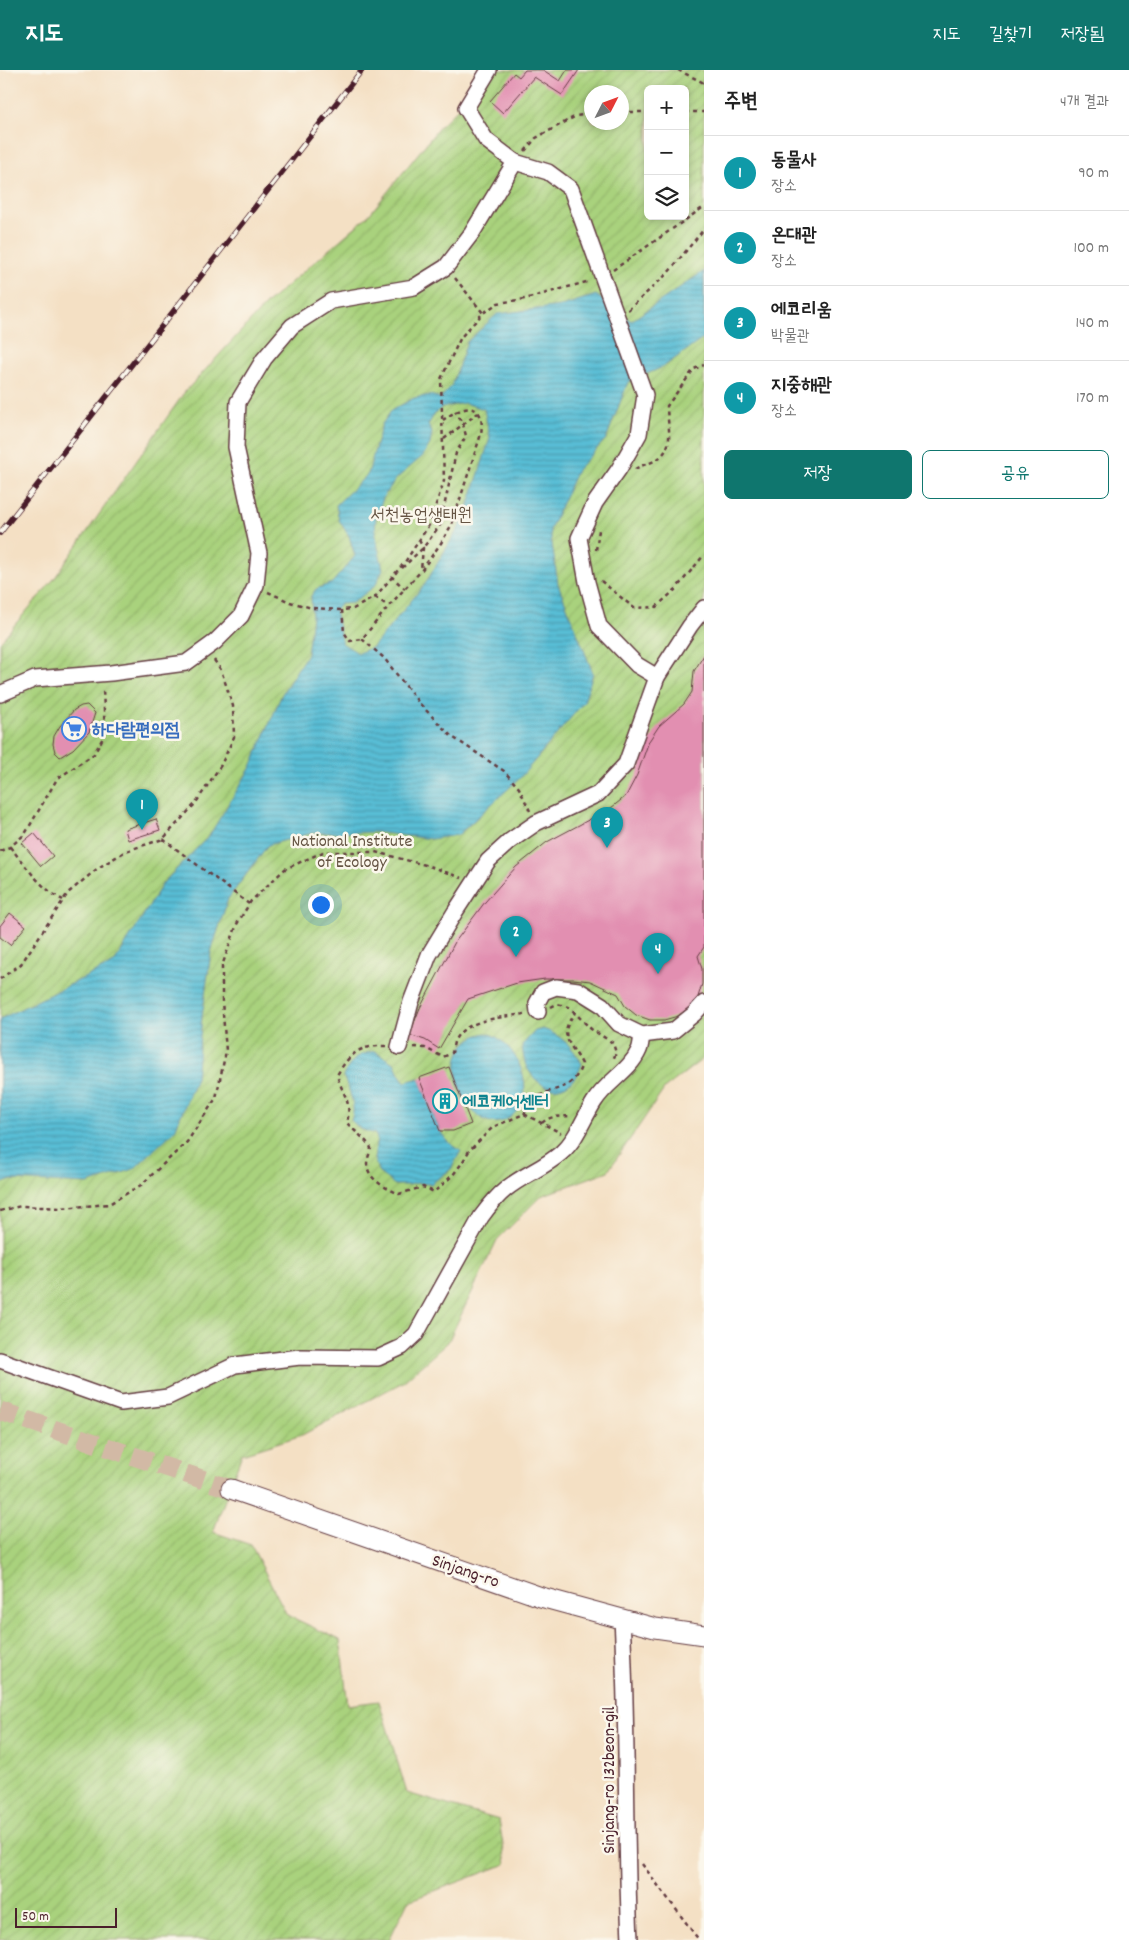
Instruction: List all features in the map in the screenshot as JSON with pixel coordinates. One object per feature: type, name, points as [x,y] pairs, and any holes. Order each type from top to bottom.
[{"type":"street","points":[[489,70],[466,108],[486,140],[515,162],[548,172],[571,189],[645,396],[639,434],[619,469],[595,503],[580,538],[587,582],[599,626],[637,665],[658,678]]},
{"type":"street","points":[[0,694],[35,679],[102,674],[186,663],[206,649],[241,616],[256,585],[259,554],[236,447],[238,402],[264,359],[292,326],[331,302],[414,287],[446,267],[472,233],[515,162]]},
{"type":"street","points":[[399,1046],[411,1002],[429,955],[473,882],[488,861],[510,841],[536,823],[598,794],[626,764],[658,678],[690,626],[704,608]]},
{"type":"street","points":[[538,1012],[537,1003],[543,992],[556,987],[578,990],[602,1005],[619,1024],[642,1035],[673,1031],[704,1003]]},
{"type":"street","points":[[0,1360],[121,1404],[168,1397],[235,1365],[300,1357],[378,1358],[402,1347],[416,1334],[481,1217],[492,1202],[508,1188],[550,1162],[573,1140],[594,1101],[630,1063],[639,1050],[642,1035]]},
{"type":"street","name":"Sinjang-ro","points":[[231,1489],[541,1597],[655,1628],[704,1635]]},
{"type":"street","name":"Sinjang-ro 132beon-gil","points":[[622,1619],[626,1694],[630,1940]]},
{"type":"path","points":[[678,70],[704,83]]},
{"type":"path","points":[[629,112],[644,112]]},
{"type":"path","points":[[689,112],[704,112]]},
{"type":"path","points":[[515,162],[536,138],[576,116],[584,115]]},
{"type":"path","points":[[256,585],[290,602],[312,608],[353,609],[375,597],[405,562],[429,525],[444,480],[441,379],[461,337],[483,313],[498,303],[525,299],[603,277],[704,207]]},
{"type":"path","points":[[618,320],[668,273],[704,229]]},
{"type":"path","points":[[446,267],[483,313]]},
{"type":"path","points":[[633,471],[654,461],[665,452],[670,431],[667,406],[694,369],[704,365]]},
{"type":"path","points":[[362,639],[421,571],[452,524],[481,434],[483,421],[478,413],[464,408],[455,411],[443,420]]},
{"type":"path","points":[[392,578],[423,548],[440,524],[456,453],[466,436],[463,424],[455,411]]},
{"type":"path","points":[[444,439],[478,413]]},
{"type":"path","points":[[596,553],[602,522]]},
{"type":"path","points":[[419,540],[423,548],[421,571]]},
{"type":"path","points":[[598,574],[600,580],[634,608],[656,607],[675,590],[704,555]]},
{"type":"path","points":[[392,578],[404,589]]},
{"type":"path","points":[[375,597],[388,607]]},
{"type":"path","points":[[342,610],[344,632],[350,640],[362,639],[384,658],[419,703],[451,736],[504,771],[519,788],[536,823]]},
{"type":"path","points":[[0,979],[21,964],[68,893],[98,868],[126,851],[163,839],[194,804],[221,765],[234,737],[234,706],[221,670],[206,649]]},
{"type":"path","points":[[0,851],[10,847],[25,834],[58,779],[94,754],[105,734],[102,674]]},
{"type":"path","points":[[163,839],[248,904]]},
{"type":"path","points":[[10,847],[44,886],[63,900]]},
{"type":"path","points":[[0,1211],[20,1206],[61,1208],[109,1204],[141,1185],[187,1142],[216,1098],[226,1051],[222,1001],[222,966],[237,924],[248,904],[285,869],[323,852],[375,852],[429,866],[473,882]]},
{"type":"path","points":[[575,1013],[569,1021],[566,1030],[567,1042],[576,1052],[582,1064],[578,1075],[569,1085],[544,1094],[532,1102],[524,1114],[494,1127],[469,1151],[453,1175],[434,1192],[423,1187],[399,1194],[383,1187],[372,1177],[367,1165],[371,1148],[365,1138],[357,1134],[347,1123],[349,1112],[348,1100],[340,1087],[337,1075],[345,1061],[356,1051],[369,1046],[425,1048],[442,1058],[452,1053],[456,1038],[468,1027],[485,1021],[538,1012],[556,1004],[569,1007],[575,1013],[591,1029],[613,1044],[616,1053],[612,1062]]},
{"type":"path","points":[[524,1114],[573,1140]]},
{"type":"path","points":[[542,1124],[547,1118],[555,1116],[570,1117],[574,1114]]},
{"type":"path","points":[[628,1845],[699,1940]]},
{"type":"green space","name":"National Institute of Ecology","points":[[497,70],[704,70],[704,1058],[665,1088],[608,1171],[541,1196],[497,1240],[448,1342],[403,1382],[302,1435],[242,1454],[213,1532],[251,1545],[287,1615],[340,1640],[348,1705],[379,1701],[407,1793],[499,1820],[506,1864],[408,1901],[389,1940],[0,1940],[0,642],[54,579],[184,393],[267,303],[369,215],[441,125]]},
{"type":"water","points":[[704,271],[704,338],[663,367],[628,382],[606,439],[577,470],[550,530],[558,584],[593,673],[584,702],[520,778],[458,835],[431,839],[376,832],[312,833],[268,845],[228,899],[211,952],[196,1078],[175,1130],[134,1169],[88,1184],[12,1180],[0,1184],[0,1019],[114,963],[163,883],[209,836],[251,767],[282,694],[307,654],[312,617],[311,596],[316,589],[332,583],[355,556],[349,536],[339,520],[336,505],[368,474],[382,424],[392,410],[414,398],[430,395],[441,398],[452,385],[467,342],[497,314],[561,306],[596,295],[631,321]],"holes":[[[464,403],[484,409],[490,438],[465,517],[425,584],[373,647],[358,653],[342,643],[335,610],[340,604],[352,603],[375,586],[383,569],[375,534],[376,516],[384,496],[396,479],[423,456],[430,444],[432,433],[428,425],[441,408]]]},
{"type":"water","points":[[543,1029],[566,1042],[582,1064],[578,1074],[565,1086],[551,1088],[543,1085],[529,1071],[526,1065],[522,1045],[535,1031]]},
{"type":"water","points":[[486,1033],[497,1037],[506,1045],[514,1055],[524,1080],[525,1092],[522,1103],[515,1113],[499,1122],[484,1120],[471,1109],[462,1092],[457,1074],[458,1056],[468,1041]]},
{"type":"water","name":"에코케어센터","points":[[375,1051],[395,1064],[405,1082],[419,1078],[440,1131],[447,1141],[461,1151],[451,1169],[431,1184],[395,1185],[379,1173],[374,1159],[377,1138],[374,1133],[361,1129],[351,1120],[353,1104],[343,1076],[349,1066],[359,1056]]},
{"type":"building","points":[[525,70],[543,70],[560,81],[567,70],[579,70],[562,95],[534,77],[503,113],[490,101],[514,73],[519,77]]},
{"type":"building","points":[[704,655],[704,947],[698,956],[702,969],[702,984],[698,997],[689,1008],[678,1016],[664,1020],[650,1020],[636,1015],[625,1006],[618,994],[590,981],[545,979],[517,983],[468,999],[439,1049],[425,1040],[409,1035],[420,1008],[455,942],[485,902],[516,867],[547,842],[611,808],[626,796],[637,775],[649,741],[659,726],[684,704],[692,692],[694,671]]},
{"type":"building","name":"하다람편의점","points":[[87,705],[95,713],[89,732],[73,749],[60,757],[55,752],[54,736],[74,710]]},
{"type":"building","points":[[156,819],[160,830],[128,840],[125,829]]},
{"type":"building","points":[[34,833],[53,856],[41,866],[22,843]]},
{"type":"building","points":[[10,913],[26,926],[10,945],[0,937],[0,926]]},
{"type":"building","name":"에코케어센터","points":[[449,1067],[471,1124],[453,1131],[440,1131],[419,1078]]},
{"type":"tunnel","points":[[0,1411],[231,1489]]},
{"type":"railway","points":[[0,533],[362,70]]},
{"type":"place","name":"하다람편의점","points":[[74,729]]},
{"type":"place","name":"동물사","points":[[142,830]]},
{"type":"place","name":"에코리움","points":[[607,848]]},
{"type":"place","name":"온대관","points":[[516,957]]},
{"type":"place","name":"지중해관","points":[[658,974]]},
{"type":"place","name":"에코케어센터","points":[[445,1101]]},
{"type":"park label","name":"서천농업생태원","points":[[421,514]]}]
